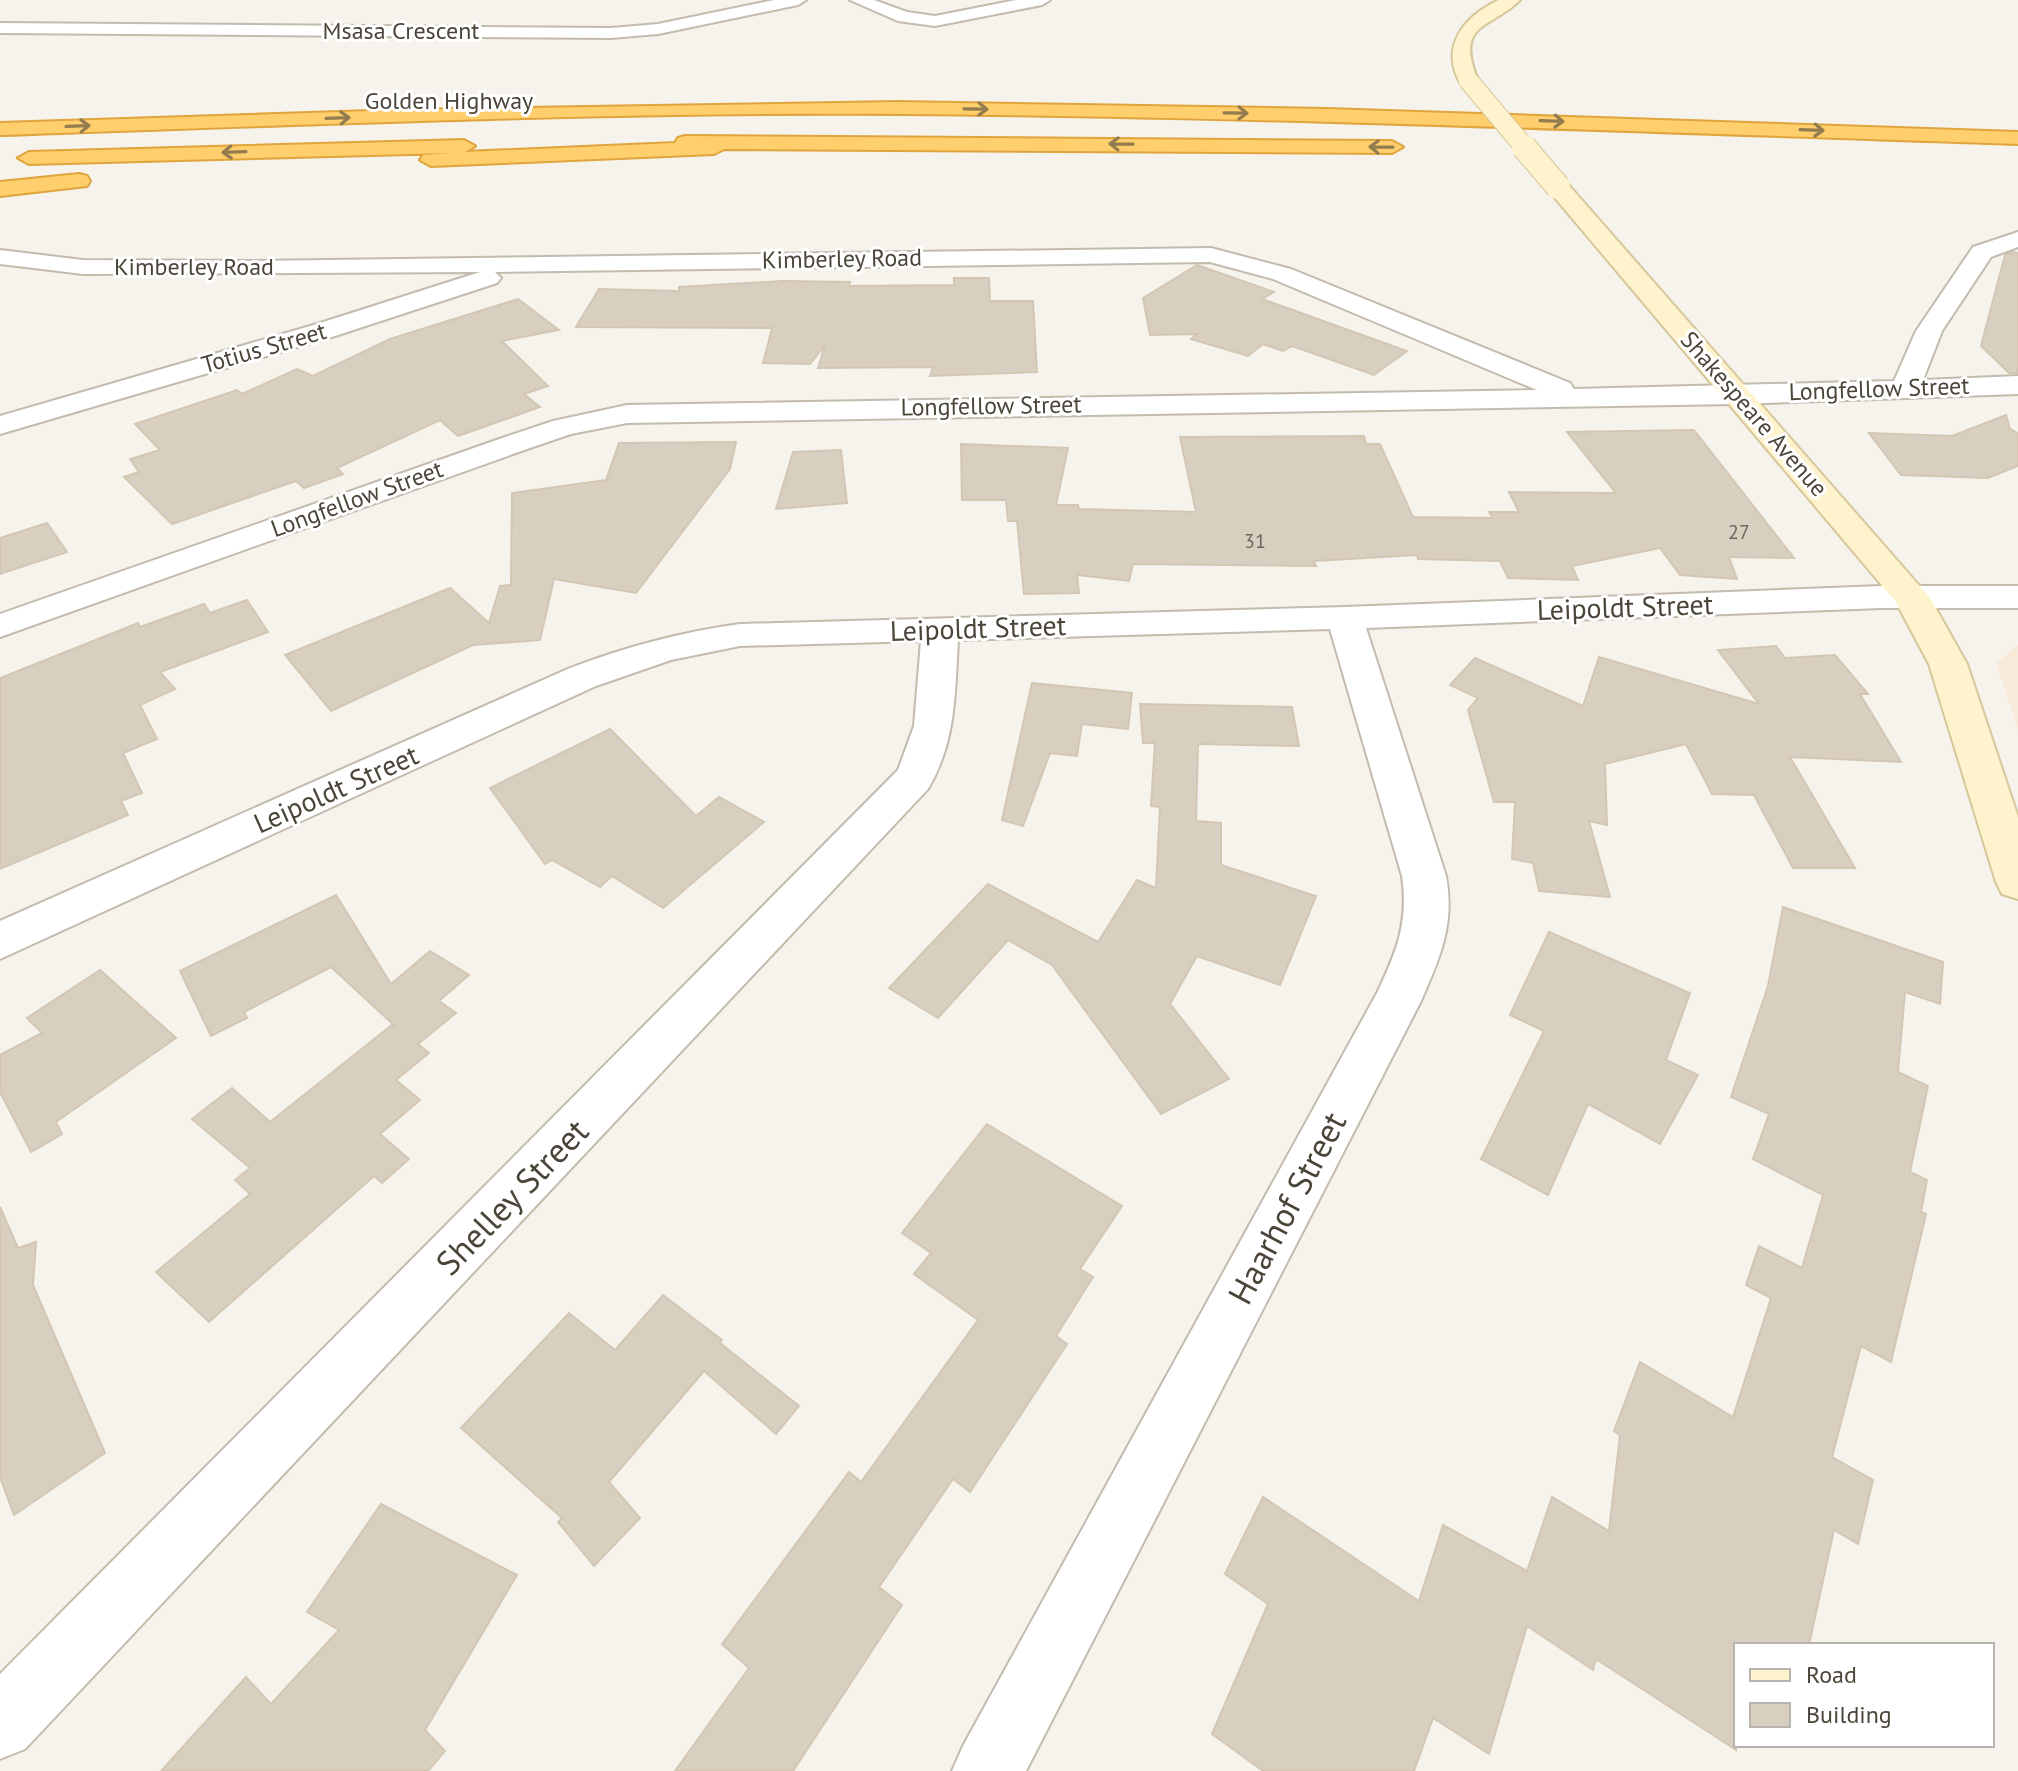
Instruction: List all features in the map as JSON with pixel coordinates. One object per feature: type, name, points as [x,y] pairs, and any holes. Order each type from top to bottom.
[{"type":"highway","name":"Golden Highway","points":[[268,100],[735,102],[898,108]]},
{"type":"highway","points":[[0,129],[402,116],[898,108],[1343,115],[2018,138]]},
{"type":"highway","points":[[0,159],[616,142],[872,141],[1413,147]]},
{"type":"highway","points":[[143,177],[872,141]]},
{"type":"highway","points":[[1493,149],[1557,150]]},
{"type":"highway","points":[[0,189],[96,180]]},
{"type":"street","name":"Msasa Crescent","points":[[0,28],[611,33],[658,29],[798,0]]},
{"type":"street","points":[[858,0],[904,17],[935,21],[1042,0]]},
{"type":"street","name":"Shakespeare Avenue","points":[[1512,0],[1486,14],[1465,35],[1460,58],[1468,80],[1912,598],[1948,664],[2018,882]]},
{"type":"street","points":[[1906,387],[1929,331],[1982,252],[2018,239]]},
{"type":"street","name":"Kimberley Road","points":[[83,267],[526,265],[1211,255],[1282,274],[1574,395]]},
{"type":"street","points":[[0,257],[83,267]]},
{"type":"street","name":"Totius Street","points":[[0,425],[340,325],[526,265]]},
{"type":"street","points":[[11,285],[83,267]]},
{"type":"street","name":"Longfellow Street","points":[[0,626],[519,442],[564,427],[627,414],[1574,395],[1735,395],[2018,385]]},
{"type":"street","name":"Leipoldt Street","points":[[0,941],[625,661],[704,640],[740,635],[2018,597]]},
{"type":"street","name":"Haarhof Street","points":[[988,1771],[1397,1001],[1430,922],[1431,907],[1424,876],[1345,618]]},
{"type":"street","name":"Shelley Street","points":[[0,1724],[914,779],[928,756],[932,735],[940,630]]},
{"type":"shaded area","points":[[2018,645],[2018,729],[1996,663]]},
{"type":"building","points":[[2018,253],[2018,373],[2009,373],[1981,346],[2005,255]]},
{"type":"building","points":[[1197,265],[1274,292],[1262,299],[1407,351],[1374,375],[1292,346],[1283,351],[1263,344],[1248,356],[1191,339],[1197,334],[1150,335],[1143,298]]},
{"type":"building","points":[[954,278],[989,278],[990,301],[1033,301],[1037,372],[930,376],[933,367],[818,368],[825,345],[810,364],[763,363],[772,328],[576,327],[599,289],[679,291],[679,287],[783,281],[850,282],[849,286],[954,285]]},
{"type":"building","points":[[518,299],[559,330],[502,341],[548,386],[524,394],[540,407],[458,436],[440,420],[337,468],[343,474],[304,488],[296,481],[172,524],[124,477],[139,472],[130,459],[160,450],[135,424],[237,390],[242,394],[297,369],[313,376],[390,339]]},
{"type":"building","points":[[2006,415],[2010,429],[2018,433],[2018,466],[1988,478],[1901,475],[1869,433],[1952,436]]},
{"type":"building","points":[[1694,430],[1794,558],[1729,557],[1737,579],[1680,575],[1660,548],[1572,566],[1578,580],[1508,578],[1500,561],[1418,559],[1417,555],[1314,561],[1316,566],[1133,564],[1129,581],[1077,575],[1079,593],[1024,594],[1017,521],[1008,521],[1006,500],[962,500],[961,444],[1068,448],[1056,505],[1078,505],[1079,509],[1196,512],[1180,437],[1364,436],[1366,444],[1380,444],[1413,517],[1493,518],[1489,512],[1519,512],[1509,492],[1616,493],[1567,432]]},
{"type":"building","points":[[736,442],[730,469],[636,593],[554,579],[540,640],[473,645],[331,711],[285,655],[450,588],[489,623],[500,586],[511,585],[512,493],[606,480],[619,443]]},
{"type":"building","points":[[841,450],[847,503],[776,509],[793,452]]},
{"type":"building","points":[[47,523],[67,552],[0,574],[0,538]]},
{"type":"building","points":[[247,600],[268,632],[160,672],[175,689],[140,705],[157,739],[123,753],[142,793],[121,801],[128,815],[0,869],[0,678],[138,623],[140,627],[204,604],[210,613]]},
{"type":"building","points":[[1776,646],[1785,658],[1835,655],[1868,694],[1860,694],[1901,762],[1790,757],[1855,868],[1793,868],[1754,795],[1712,794],[1686,744],[1605,764],[1607,825],[1589,821],[1610,897],[1539,891],[1533,863],[1512,859],[1515,802],[1494,802],[1468,710],[1478,698],[1450,685],[1475,658],[1583,706],[1599,657],[1759,704],[1718,650]]},
{"type":"building","points":[[1032,683],[1132,693],[1128,729],[1082,724],[1077,756],[1050,753],[1023,826],[1002,820]]},
{"type":"building","points":[[1140,704],[1292,707],[1299,746],[1198,744],[1196,821],[1221,823],[1221,865],[1316,896],[1280,985],[1197,956],[1170,1004],[1229,1079],[1161,1114],[1052,965],[1008,940],[938,1018],[889,988],[988,884],[1098,942],[1137,880],[1156,888],[1160,807],[1151,806],[1155,743],[1143,743]]},
{"type":"building","points":[[610,729],[696,816],[719,797],[764,822],[663,908],[612,876],[600,887],[552,860],[545,864],[490,788]]},
{"type":"building","points":[[336,895],[391,984],[430,951],[469,975],[439,1001],[456,1013],[418,1044],[429,1053],[396,1080],[420,1100],[380,1134],[409,1159],[382,1183],[374,1176],[209,1322],[156,1272],[250,1194],[235,1180],[250,1168],[192,1119],[232,1088],[270,1122],[393,1024],[331,967],[244,1012],[247,1018],[211,1036],[180,971]]},
{"type":"building","points":[[1783,907],[1943,962],[1940,1004],[1905,992],[1898,1072],[1928,1086],[1910,1172],[1927,1180],[1921,1212],[1926,1214],[1891,1362],[1861,1346],[1832,1457],[1873,1480],[1858,1544],[1834,1530],[1809,1643],[1734,1643],[1736,1750],[1596,1659],[1593,1670],[1527,1626],[1489,1754],[1433,1718],[1414,1771],[1263,1771],[1212,1734],[1268,1604],[1225,1574],[1263,1497],[1419,1601],[1443,1525],[1527,1571],[1552,1497],[1609,1531],[1620,1435],[1614,1431],[1640,1362],[1733,1417],[1771,1298],[1746,1285],[1759,1246],[1802,1268],[1823,1195],[1753,1159],[1769,1114],[1731,1097],[1768,986]]},
{"type":"building","points":[[1549,932],[1690,993],[1666,1060],[1698,1075],[1660,1144],[1588,1104],[1548,1195],[1481,1159],[1544,1031],[1510,1015]]},
{"type":"building","points":[[100,970],[176,1038],[56,1122],[62,1134],[31,1152],[0,1092],[0,1055],[42,1033],[27,1018]]},
{"type":"building","points":[[987,1124],[1122,1206],[1080,1269],[1093,1277],[1056,1336],[1067,1344],[970,1492],[953,1479],[879,1587],[902,1605],[793,1771],[675,1771],[749,1668],[722,1644],[849,1472],[861,1482],[978,1320],[914,1274],[931,1253],[902,1233]]},
{"type":"building","points":[[0,1207],[18,1248],[36,1242],[33,1285],[105,1453],[14,1515],[0,1477]]},
{"type":"building","points":[[663,1295],[722,1340],[720,1343],[799,1406],[776,1434],[704,1371],[609,1482],[640,1518],[594,1566],[558,1522],[562,1518],[461,1428],[569,1313],[615,1350]]},
{"type":"building","points":[[381,1504],[517,1575],[425,1730],[445,1751],[428,1771],[161,1771],[246,1677],[271,1704],[339,1630],[307,1612]]}]
